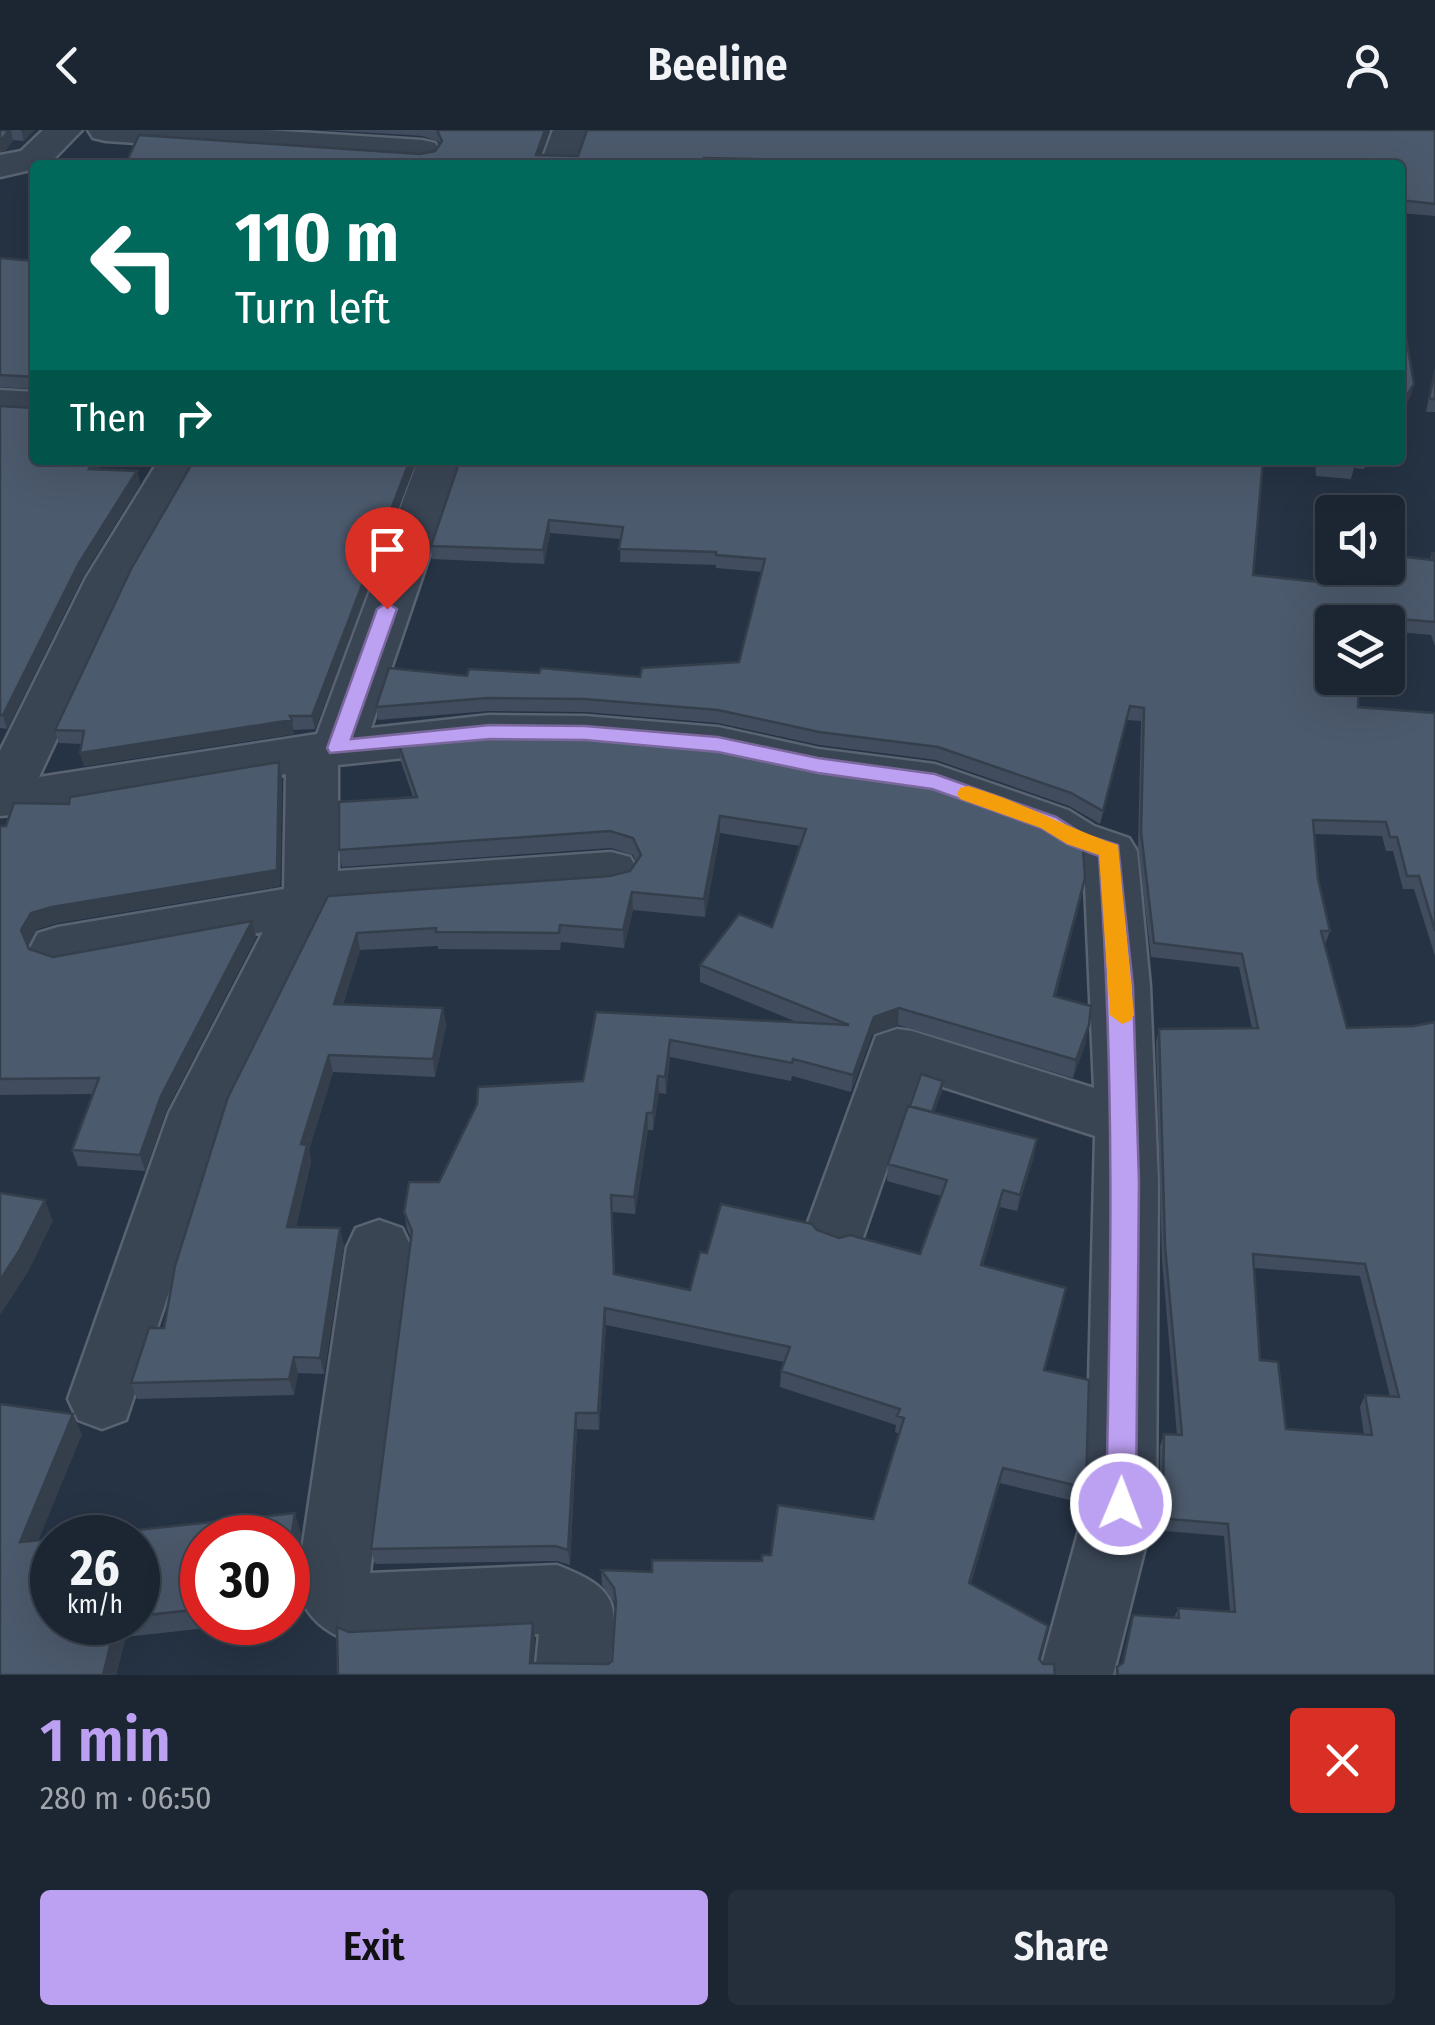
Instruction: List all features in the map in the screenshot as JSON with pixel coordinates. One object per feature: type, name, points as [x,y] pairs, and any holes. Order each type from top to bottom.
[{"type":"street","points":[[0,166],[32,159],[64,130]]},
{"type":"street","points":[[106,130],[422,150]]},
{"type":"street","points":[[560,160],[571,130]]},
{"type":"street","points":[[102,1399],[199,1113],[308,898],[325,750],[438,465]]},
{"type":"street","points":[[2,798],[109,578],[172,470]]},
{"type":"street","points":[[2,798],[77,790],[325,750],[490,732],[585,733],[718,744],[818,766],[935,782],[1049,823],[1075,839],[1110,851],[1121,986],[1125,1122],[1121,1504],[1076,1675]]},
{"type":"street","points":[[58,948],[308,898],[611,871]]},
{"type":"street","points":[[839,1225],[897,1052],[1125,1122]]},
{"type":"street","points":[[380,1247],[332,1590],[353,1608],[557,1598],[578,1611],[572,1675]]},
{"type":"building","points":[[437,130],[545,130],[536,155],[578,156],[587,130],[1435,130],[1435,204],[1405,201],[1405,160],[127,160],[139,135],[420,154],[435,151],[442,141]]},
{"type":"building","points":[[0,258],[30,261],[30,377],[0,375]]},
{"type":"building","points":[[1405,331],[1414,384],[1405,398]]},
{"type":"building","points":[[1435,372],[1435,399],[1429,399]]},
{"type":"building","points":[[0,406],[30,408],[30,465],[91,465],[89,469],[137,471],[79,563],[3,715],[0,715]]},
{"type":"building","points":[[191,465],[408,465],[312,716],[290,716],[292,720],[80,753],[84,731],[55,730],[132,567]]},
{"type":"building","points":[[458,465],[1263,465],[1253,575],[1315,582],[1315,585],[1405,585],[1405,557],[1433,560],[1435,553],[1435,622],[1405,619],[1405,605],[1315,605],[1315,695],[1358,695],[1358,707],[1435,713],[1435,931],[1419,876],[1407,876],[1397,837],[1390,837],[1386,822],[1313,820],[1318,879],[1330,931],[1321,931],[1347,1028],[1435,1022],[1435,1675],[1118,1675],[1133,1615],[1179,1618],[1178,1608],[1235,1612],[1228,1524],[1157,1518],[1163,1492],[1164,1434],[1182,1435],[1165,1246],[1159,1029],[1258,1028],[1242,954],[1154,943],[1141,832],[1144,708],[1130,706],[1103,811],[1071,793],[938,747],[819,732],[718,710],[584,699],[488,698],[376,707],[389,668],[467,676],[469,669],[539,673],[541,668],[640,677],[642,668],[739,662],[765,559],[716,552],[619,549],[623,527],[549,520],[543,550],[431,546]],"holes":[[[1253,1254],[1365,1264],[1399,1397],[1365,1395],[1372,1435],[1286,1429],[1278,1362],[1260,1360]]]},
{"type":"building","points":[[487,735],[584,736],[717,747],[818,769],[929,785],[1031,822],[1083,847],[1085,878],[1054,996],[1091,1006],[1089,1025],[1076,1060],[899,1008],[874,1017],[853,1075],[793,1059],[792,1063],[670,1040],[665,1077],[658,1076],[653,1113],[647,1113],[634,1197],[611,1195],[614,1274],[690,1290],[700,1252],[707,1253],[721,1204],[812,1224],[817,1230],[839,1238],[850,1235],[920,1254],[947,1180],[888,1164],[908,1106],[1037,1139],[1020,1195],[1003,1190],[981,1265],[1066,1288],[1044,1370],[1089,1380],[1086,1488],[1003,1468],[969,1583],[1048,1626],[1039,1659],[1043,1664],[1054,1664],[1055,1675],[338,1675],[337,1627],[349,1632],[533,1623],[530,1663],[608,1664],[612,1661],[616,1602],[614,1588],[601,1570],[652,1572],[652,1560],[762,1561],[762,1555],[771,1555],[778,1505],[873,1519],[904,1418],[897,1416],[900,1409],[781,1371],[790,1347],[605,1308],[598,1413],[576,1413],[568,1550],[555,1546],[371,1549],[412,1231],[404,1212],[409,1182],[439,1182],[477,1104],[478,1087],[583,1081],[596,1012],[849,1025],[700,965],[739,914],[772,927],[806,829],[720,816],[704,899],[632,892],[623,930],[560,925],[559,933],[436,932],[436,928],[357,933],[334,1004],[443,1008],[433,1059],[329,1055],[301,1144],[307,1145],[287,1227],[340,1228],[320,1358],[294,1357],[289,1379],[131,1383],[149,1328],[164,1328],[175,1266],[228,1097],[328,896],[610,876],[630,871],[641,855],[633,838],[610,831],[339,850],[339,802],[417,797],[399,745]]},
{"type":"building","points":[[279,762],[277,870],[52,907],[31,913],[21,930],[29,949],[53,957],[252,921],[161,1096],[140,1155],[72,1150],[99,1078],[0,1079],[0,826],[6,826],[14,803],[69,804],[70,797]]},
{"type":"building","points":[[921,1074],[943,1081],[932,1112],[910,1106]]},
{"type":"building","points":[[0,1193],[45,1200],[0,1280]]},
{"type":"building","points":[[0,1404],[73,1414],[20,1542],[30,1541],[30,1645],[110,1645],[103,1675],[0,1675]]},
{"type":"building","points":[[180,1525],[180,1611],[160,1614],[160,1528]]},
{"type":"slow traffic","points":[[968,794],[1049,823],[1075,839],[1110,851],[1122,1015]]},
{"type":"route","points":[[387,609],[338,748],[490,732],[585,733],[718,744],[818,766],[935,782],[1049,823],[1075,839],[1110,851],[1121,986],[1126,1182],[1121,1504]]}]
